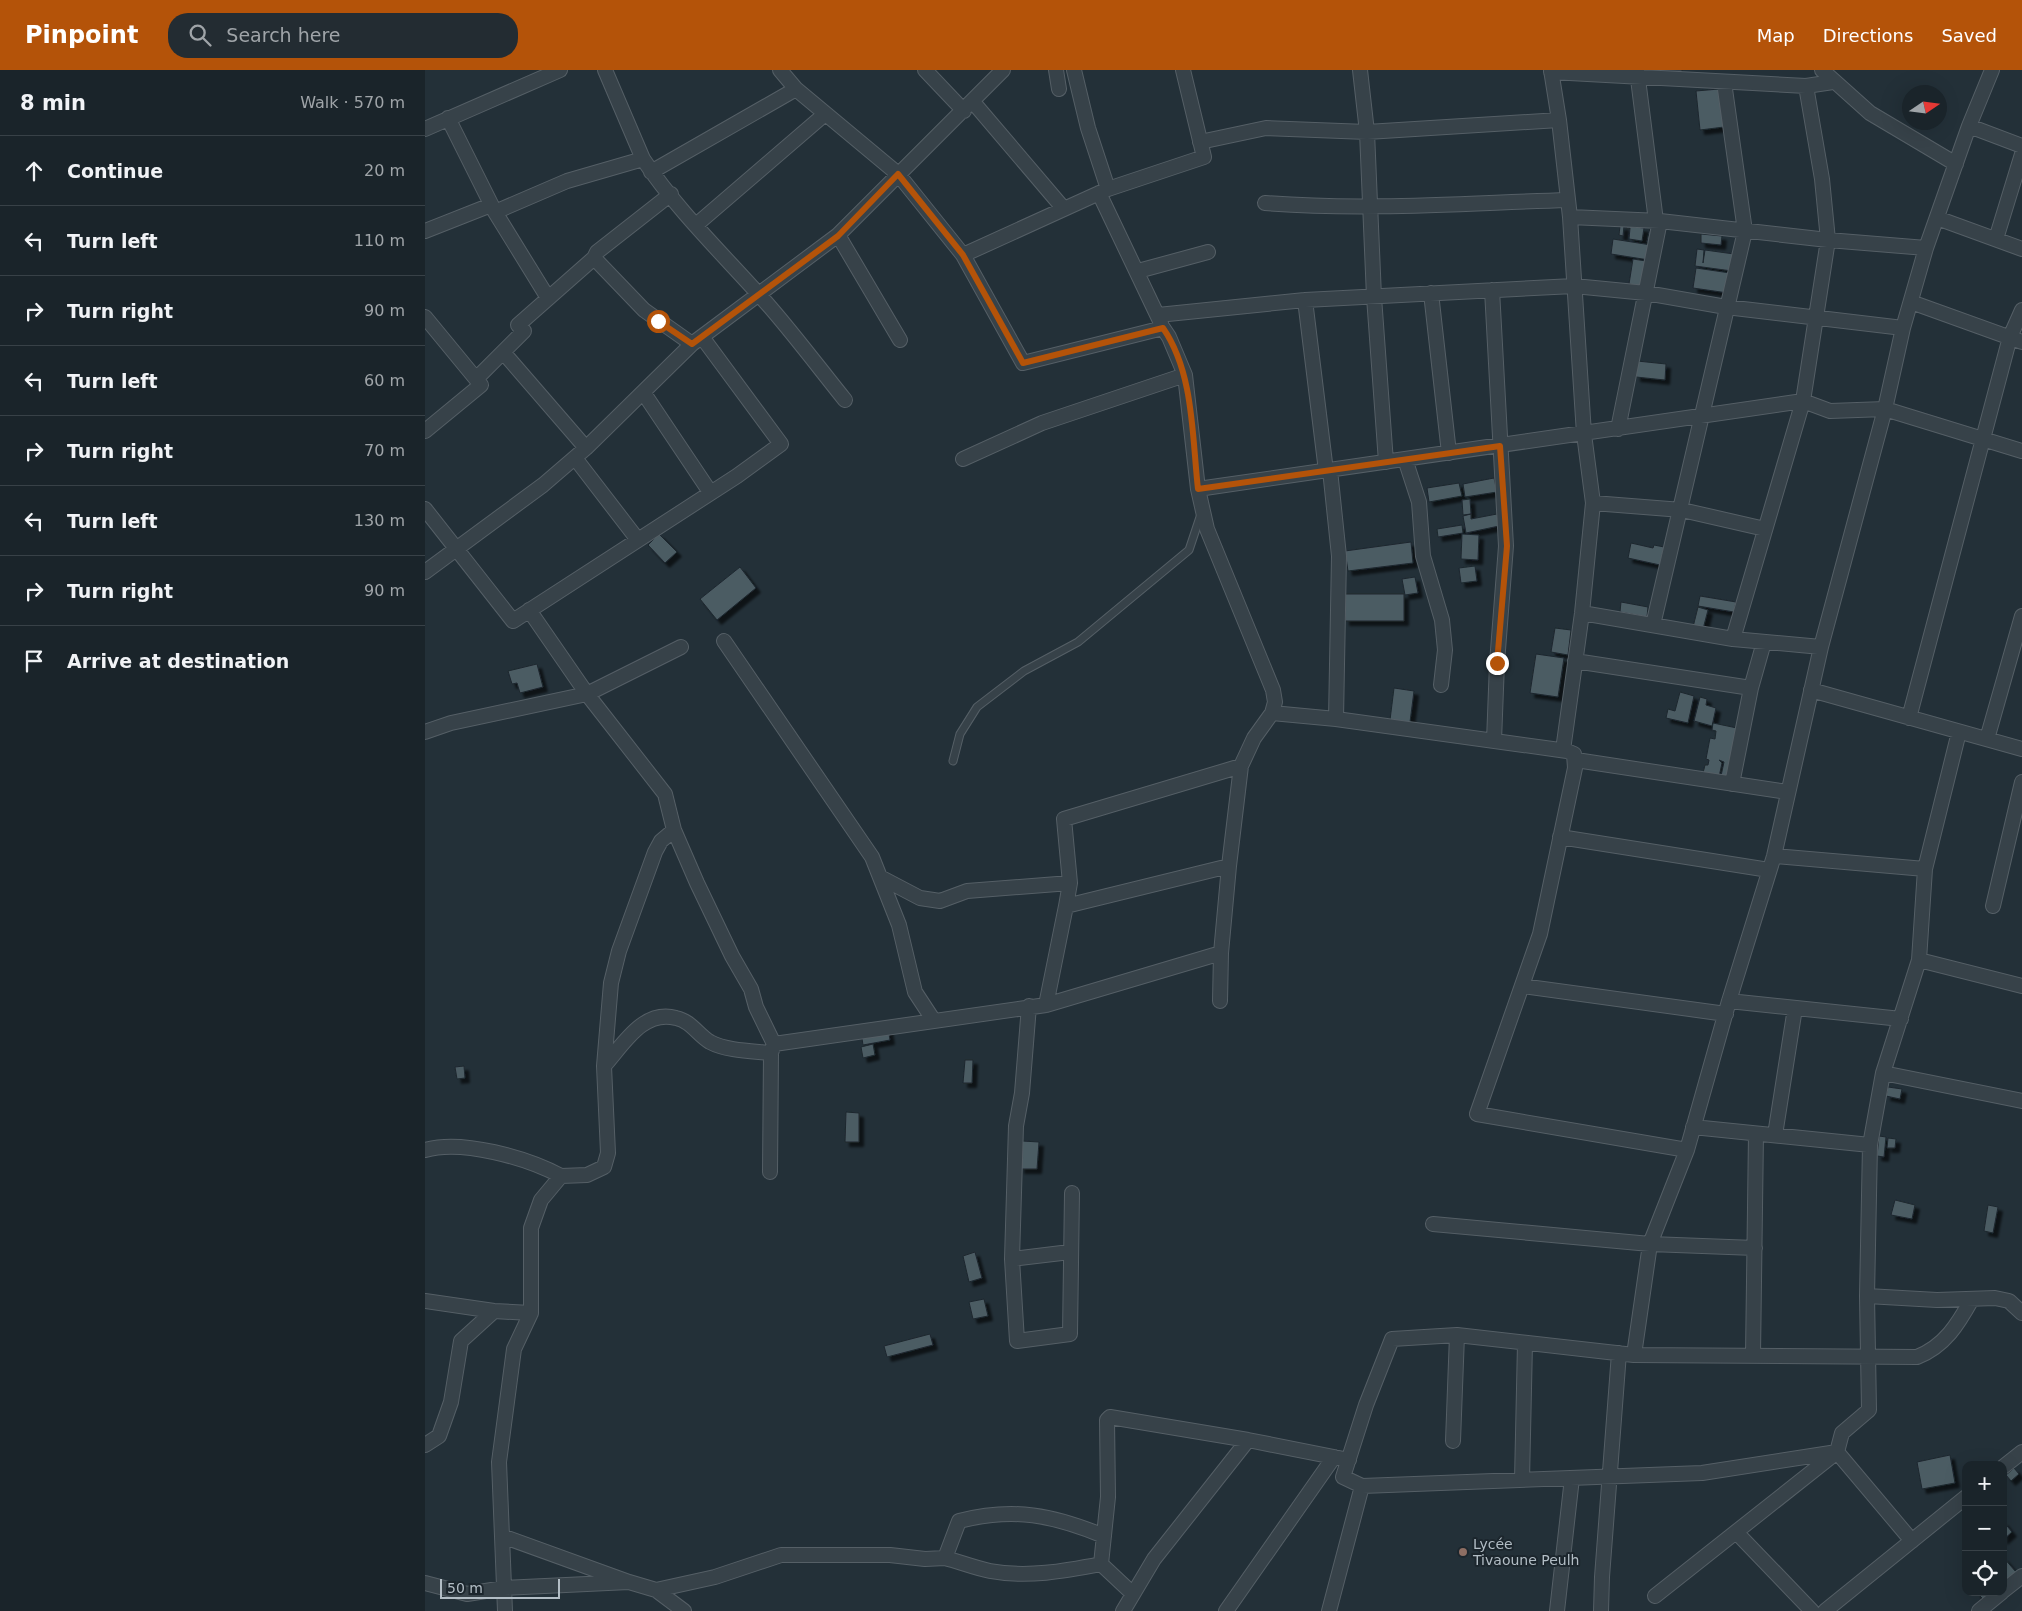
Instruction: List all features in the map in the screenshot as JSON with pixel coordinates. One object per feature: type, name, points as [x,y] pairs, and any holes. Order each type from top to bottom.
[{"type":"street","points":[[425,129],[560,70]]},
{"type":"street","points":[[605,70],[643,159],[651,172],[759,296],[845,400]]},
{"type":"street","points":[[780,70],[796,89],[898,174],[963,255],[1023,363],[1160,321],[1305,300],[1575,286],[1646,293],[1726,307],[1903,328]]},
{"type":"street","points":[[925,70],[969,106],[1064,209]]},
{"type":"street","points":[[425,572],[543,485],[575,458],[697,341],[838,236],[1003,70]]},
{"type":"street","points":[[1056,70],[1059,89]]},
{"type":"street","points":[[963,255],[1104,191],[1204,157],[1183,70]]},
{"type":"street","points":[[1360,70],[1367,132],[1374,297],[1386,462]]},
{"type":"street","points":[[1822,70],[1833,82],[1890,127],[1955,164]]},
{"type":"street","points":[[1078,71],[1088,128],[1104,191],[1185,376],[1198,489],[1207,529],[1273,690],[1275,702],[1272,713],[1254,738],[1241,766],[1221,954],[1220,1001]]},
{"type":"street","points":[[1563,750],[1582,613],[1593,502],[1584,434],[1570,217],[1559,120],[1551,71],[1637,74],[1724,82],[1805,86],[1833,82]]},
{"type":"street","points":[[1634,1355],[1650,1244],[1687,1150],[1774,856],[1821,647],[1885,409],[1903,328],[1926,248],[1988,72]]},
{"type":"street","points":[[1618,429],[1646,293],[1658,221],[1637,74]]},
{"type":"street","points":[[1653,625],[1682,510],[1726,307],[1745,231],[1724,82]]},
{"type":"street","points":[[1733,639],[1803,401],[1828,240],[1822,179],[1805,86]]},
{"type":"street","points":[[651,172],[796,89]]},
{"type":"street","points":[[696,225],[825,114]]},
{"type":"street","points":[[448,118],[493,208],[548,298]]},
{"type":"street","points":[[1200,142],[1266,128],[1367,132],[1559,120]]},
{"type":"street","points":[[1969,126],[2022,146]]},
{"type":"street","points":[[1996,239],[2022,154]]},
{"type":"street","points":[[425,231],[567,181],[643,159]]},
{"type":"street","points":[[476,378],[524,331],[518,324],[593,258],[597,252],[671,194]]},
{"type":"street","points":[[1265,203],[1318,207],[1369,207],[1568,200]]},
{"type":"street","points":[[1570,217],[1658,221],[1828,240],[1926,248]]},
{"type":"street","points":[[1937,218],[2022,249]]},
{"type":"street","points":[[838,236],[900,340]]},
{"type":"street","points":[[1138,272],[1207,252]]},
{"type":"street","points":[[425,509],[513,621],[737,476],[781,444],[697,341],[644,310],[593,258]]},
{"type":"street","points":[[1492,290],[1507,546],[1497,663],[1494,741]]},
{"type":"street","points":[[1431,293],[1449,453]]},
{"type":"street","points":[[1305,300],[1339,556],[1336,719]]},
{"type":"street","points":[[1911,302],[2016,340]]},
{"type":"street","points":[[1909,718],[1983,439],[2016,340],[2022,310]]},
{"type":"street","points":[[425,317],[481,385],[425,431]]},
{"type":"street","points":[[503,352],[586,448]]},
{"type":"street","points":[[963,459],[1042,423],[1185,376]]},
{"type":"street","points":[[643,392],[710,492]]},
{"type":"street","points":[[1198,489],[1803,401],[1830,411],[1885,409],[2022,451]]},
{"type":"street","points":[[575,458],[638,540]]},
{"type":"street","points":[[1405,459],[1419,502],[1423,556],[1442,620],[1445,650],[1441,685]]},
{"type":"street","points":[[1593,502],[1682,510],[1765,529]]},
{"type":"street","points":[[529,610],[587,694],[665,794],[675,830],[715,922],[751,989],[772,1049],[770,1172]]},
{"type":"street","points":[[1582,613],[1733,639],[1821,647]]},
{"type":"street","points":[[1987,739],[2016,661],[2022,616]]},
{"type":"street","points":[[725,642],[872,858],[899,926],[915,992],[934,1020]]},
{"type":"street","points":[[1733,784],[1751,688],[1764,642]]},
{"type":"street","points":[[425,732],[451,724],[587,694],[681,647]]},
{"type":"street","points":[[1575,661],[1751,688]]},
{"type":"street","points":[[1811,690],[2022,749]]},
{"type":"street","points":[[1272,713],[1336,719],[1572,752],[1576,760],[1540,934],[1477,1114],[1687,1150]]},
{"type":"street","points":[[1655,1596],[1837,1452],[1842,1433],[1869,1410],[1867,1296],[1870,1145],[1883,1073],[1919,960],[1925,869],[1959,732]]},
{"type":"street","points":[[1576,760],[1787,792]]},
{"type":"street","points":[[1046,1005],[1070,883],[1064,819],[1241,766]]},
{"type":"street","points":[[1993,906],[2022,782]]},
{"type":"street","points":[[425,1150],[441,1145],[503,1154],[544,1167],[561,1176],[587,1174],[604,1167],[608,1153],[604,1066],[611,983],[619,951],[655,852],[661,841],[675,830]]},
{"type":"street","points":[[1560,837],[1769,870]]},
{"type":"street","points":[[1774,856],[1925,869]]},
{"type":"street","points":[[1066,906],[1229,866]]},
{"type":"street","points":[[880,877],[920,898],[940,901],[967,891],[1070,883]]},
{"type":"street","points":[[604,1066],[641,1024],[655,1018],[676,1018],[694,1027],[710,1042],[731,1048],[772,1049],[934,1020],[1046,1005],[1221,954]]},
{"type":"street","points":[[1919,960],[2022,986]]},
{"type":"street","points":[[1522,986],[1728,1007],[1795,1008],[1901,1019]]},
{"type":"street","points":[[1029,1006],[1022,1093],[1016,1126],[1012,1259],[1017,1341],[1070,1334],[1072,1193]]},
{"type":"street","points":[[1775,1135],[1795,1008]]},
{"type":"street","points":[[1883,1073],[2022,1101]]},
{"type":"street","points":[[1693,1127],[1870,1145]]},
{"type":"street","points":[[1753,1355],[1756,1134]]},
{"type":"street","points":[[505,1611],[499,1462],[514,1349],[531,1313],[531,1228],[541,1200],[561,1176]]},
{"type":"street","points":[[1433,1224],[1650,1244],[1755,1248]]},
{"type":"street","points":[[1012,1259],[1070,1252]]},
{"type":"street","points":[[1867,1296],[1995,1298],[2009,1301],[2022,1313]]},
{"type":"street","points":[[1837,1452],[1702,1473],[1363,1486],[1343,1477],[1366,1405],[1392,1339],[1457,1335],[1634,1355],[1917,1356],[1932,1351],[1956,1326],[1971,1299]]},
{"type":"street","points":[[425,1301],[495,1311],[531,1313]]},
{"type":"street","points":[[425,1445],[439,1436],[451,1402],[461,1341],[495,1311]]},
{"type":"street","points":[[1453,1441],[1457,1335]]},
{"type":"street","points":[[1522,1480],[1525,1343]]},
{"type":"street","points":[[1601,1611],[1619,1353]]},
{"type":"street","points":[[1101,1564],[1108,1497],[1107,1420],[1110,1417],[1248,1440],[1349,1460]]},
{"type":"street","points":[[1123,1611],[1155,1559],[1248,1440]]},
{"type":"street","points":[[1837,1452],[1912,1541]]},
{"type":"street","points":[[2007,1464],[2022,1452]]},
{"type":"street","points":[[1225,1611],[1334,1457]]},
{"type":"street","points":[[1557,1611],[1572,1478]]},
{"type":"street","points":[[1329,1611],[1363,1486]]},
{"type":"street","points":[[1825,1611],[1962,1500]]},
{"type":"street","points":[[945,1558],[959,1521],[979,1516],[1036,1514],[1073,1523],[1104,1536]]},
{"type":"street","points":[[1736,1532],[1812,1611]]},
{"type":"street","points":[[502,1536],[655,1590],[684,1611]]},
{"type":"street","points":[[655,1590],[715,1578],[781,1555],[890,1555],[925,1559],[945,1558],[989,1571],[1019,1574],[1064,1571],[1101,1564]]},
{"type":"street","points":[[1101,1564],[1133,1594]]},
{"type":"street","points":[[2007,1589],[2022,1576]]},
{"type":"street","points":[[425,1583],[467,1594],[504,1588],[629,1582]]},
{"type":"street","points":[[1979,1611],[1998,1596]]},
{"type":"lane","points":[[953,761],[960,734],[977,707],[1024,671],[1078,642],[1189,550],[1203,508]]},
{"type":"building","points":[[1644,70],[1682,70],[1682,73],[1644,75]]},
{"type":"building","points":[[1719,89],[1724,127],[1700,130],[1696,91]]},
{"type":"building","points":[[1620,226],[1624,226],[1623,236],[1619,235]]},
{"type":"building","points":[[1627,226],[1644,228],[1642,241],[1629,239],[1630,228],[1626,228]]},
{"type":"building","points":[[1650,228],[1655,229],[1652,243],[1647,242]]},
{"type":"building","points":[[1701,234],[1722,236],[1721,245],[1701,243]]},
{"type":"building","points":[[1613,239],[1651,245],[1649,260],[1611,254]]},
{"type":"building","points":[[1697,249],[1704,250],[1703,263],[1705,250],[1734,254],[1732,271],[1695,266]]},
{"type":"building","points":[[1633,259],[1646,261],[1641,286],[1629,284]]},
{"type":"building","points":[[1696,268],[1730,273],[1728,293],[1693,288]]},
{"type":"building","points":[[1637,361],[1666,364],[1665,380],[1636,377]]},
{"type":"building","points":[[1494,478],[1497,492],[1465,497],[1463,484]]},
{"type":"building","points":[[1459,483],[1462,496],[1429,502],[1427,488]]},
{"type":"building","points":[[1470,499],[1471,514],[1463,515],[1462,500]]},
{"type":"building","points":[[1471,514],[1471,519],[1497,514],[1499,526],[1466,533],[1463,516]]},
{"type":"building","points":[[1462,525],[1463,533],[1438,537],[1437,529]]},
{"type":"building","points":[[659,534],[677,552],[665,563],[648,545]]},
{"type":"building","points":[[1462,534],[1479,535],[1478,560],[1461,559]]},
{"type":"building","points":[[1411,542],[1413,563],[1348,571],[1345,551]]},
{"type":"building","points":[[1631,543],[1653,548],[1654,545],[1664,547],[1660,565],[1628,558]]},
{"type":"building","points":[[1475,566],[1477,581],[1461,583],[1459,568]]},
{"type":"building","points":[[740,567],[756,588],[717,620],[700,599]]},
{"type":"building","points":[[1415,577],[1418,593],[1405,595],[1402,579]]},
{"type":"building","points":[[1345,594],[1404,594],[1404,621],[1345,621]]},
{"type":"building","points":[[1700,596],[1736,602],[1734,612],[1698,606]]},
{"type":"building","points":[[1621,602],[1648,607],[1647,617],[1620,612]]},
{"type":"building","points":[[1698,607],[1708,610],[1703,629],[1693,627]]},
{"type":"building","points":[[1555,628],[1571,630],[1568,655],[1551,652]]},
{"type":"building","points":[[1536,654],[1564,658],[1558,697],[1530,693]]},
{"type":"building","points":[[537,664],[543,687],[520,693],[517,683],[512,684],[508,671]]},
{"type":"building","points":[[1394,688],[1414,691],[1410,722],[1390,720]]},
{"type":"building","points":[[1680,692],[1694,696],[1688,723],[1666,718],[1668,709],[1675,711]]},
{"type":"building","points":[[1700,697],[1707,699],[1706,705],[1716,708],[1712,726],[1694,721]]},
{"type":"building","points":[[1713,723],[1737,728],[1727,777],[1721,776],[1724,762],[1719,760],[1722,763],[1719,777],[1703,773],[1705,765],[1708,765],[1709,760],[1706,759],[1710,738],[1715,739],[1716,731],[1712,730]]},
{"type":"building","points":[[888,1028],[890,1040],[863,1045],[861,1032]]},
{"type":"building","points":[[873,1044],[875,1055],[863,1058],[861,1047]]},
{"type":"building","points":[[965,1060],[973,1060],[972,1083],[963,1083]]},
{"type":"building","points":[[464,1066],[465,1078],[457,1079],[455,1067]]},
{"type":"building","points":[[1888,1087],[1902,1089],[1900,1099],[1886,1096]]},
{"type":"building","points":[[846,1112],[859,1113],[859,1142],[845,1142]]},
{"type":"building","points":[[1879,1136],[1886,1137],[1884,1157],[1877,1156]]},
{"type":"building","points":[[1888,1138],[1896,1139],[1895,1148],[1887,1148]]},
{"type":"building","points":[[1022,1141],[1039,1142],[1037,1169],[1020,1169]]},
{"type":"building","points":[[1895,1200],[1915,1205],[1912,1219],[1891,1215]]},
{"type":"building","points":[[1988,1205],[1998,1207],[1993,1233],[1984,1231]]},
{"type":"building","points":[[975,1252],[982,1278],[969,1282],[963,1256]]},
{"type":"building","points":[[984,1299],[988,1316],[973,1319],[969,1302]]},
{"type":"building","points":[[930,1334],[933,1345],[887,1357],[884,1346]]},
{"type":"building","points":[[1950,1455],[1955,1483],[1922,1489],[1917,1462]]},
{"type":"building","points":[[2014,1468],[2019,1474],[2011,1481],[2007,1474]]},
{"type":"building","points":[[2007,1526],[2012,1532],[2007,1536]]},
{"type":"building","points":[[2007,1562],[2016,1572],[2007,1580]]},
{"type":"building","points":[[1980,1596],[1990,1596],[1985,1601]]},
{"type":"place","name":"Lycée Tivaoune Peulh","points":[[1463,1552]]},
{"type":"route","points":[[658,321],[692,344],[838,236],[898,174],[963,255],[1023,363],[1163,328],[1169,337],[1185,376],[1198,489],[1500,446],[1507,546],[1497,663]]}]
